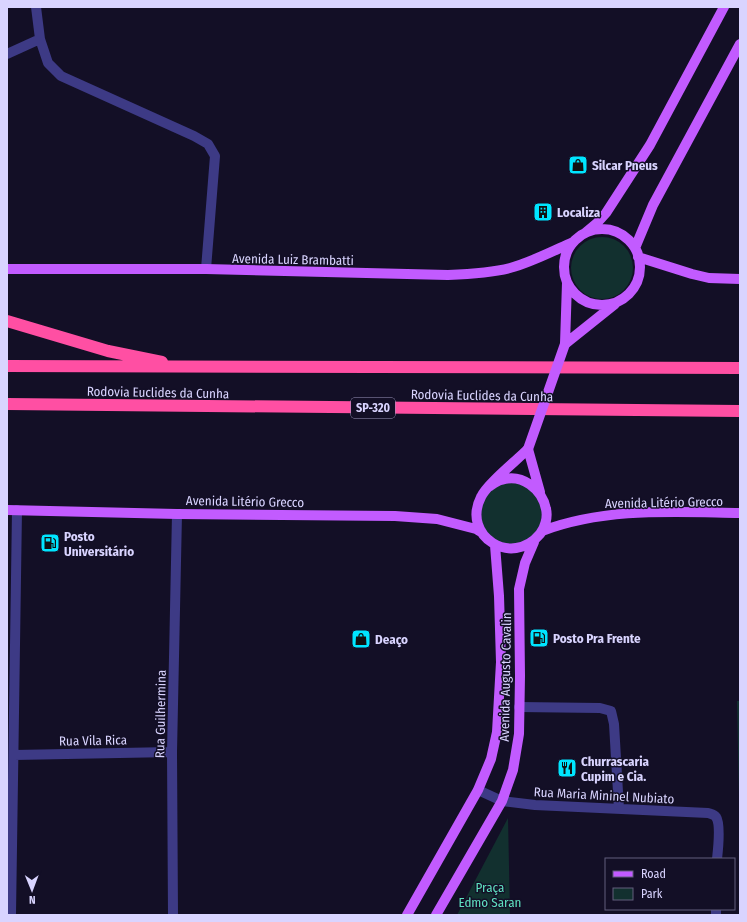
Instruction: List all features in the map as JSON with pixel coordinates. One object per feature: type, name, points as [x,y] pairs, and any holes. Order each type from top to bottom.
[{"type":"highway","points":[[7,321],[108,351],[191,367]]},
{"type":"highway","name":"Rodovia Euclides da Cunha","points":[[7,366],[538,366],[740,368]]},
{"type":"highway","name":"Rodovia Euclides da Cunha","points":[[7,404],[740,411]]},
{"type":"main road","points":[[528,449],[540,492],[545,501],[547,511],[546,522],[542,531],[534,542],[521,548],[508,549],[495,545],[481,532],[476,520],[477,508],[481,495],[528,449],[565,344],[567,283],[564,269],[566,254],[573,242],[597,223],[606,213],[650,145],[724,7]]},
{"type":"main road","points":[[637,253],[653,205],[740,44]]},
{"type":"main road","points":[[565,344],[628,294],[636,283],[640,270],[637,253],[626,238],[613,231],[599,229],[585,233]]},
{"type":"main road","name":"Avenida Luiz Brambatti","points":[[7,269],[206,270],[448,275],[480,274],[510,268],[548,254],[573,242]]},
{"type":"main road","points":[[637,253],[692,274],[709,278],[740,279]]},
{"type":"main road","points":[[567,283],[576,295],[588,303],[603,305],[617,302]]},
{"type":"main road","points":[[490,486],[502,480],[516,479],[529,483],[540,492]]},
{"type":"main road","name":"Avenida Litério Grecco","points":[[12,510],[176,514],[395,516],[437,519],[476,529],[481,532]]},
{"type":"main road","name":"Avenida Litério Grecco","points":[[542,531],[564,523],[596,516],[645,512],[740,513]]},
{"type":"main road","name":"Avenida Augusto Cavalin","points":[[436,915],[502,801],[514,762],[519,734],[519,589],[525,563],[534,542]]},
{"type":"main road","name":"Avenida Augusto Cavalin","points":[[407,915],[478,790],[491,760],[497,732],[500,662],[499,596],[495,545]]},
{"type":"street","points":[[36,7],[40,39],[48,63],[61,76],[208,144],[215,156],[206,270]]},
{"type":"street","points":[[7,54],[40,39]]},
{"type":"street","points":[[11,915],[14,755],[12,510]]},
{"type":"street","name":"Rua Guilhermina","points":[[173,915],[172,752],[176,514]]},
{"type":"street","points":[[519,707],[600,708],[611,711],[614,724],[619,809]]},
{"type":"street","name":"Rua Vila Rica","points":[[14,755],[172,752]]},
{"type":"street","name":"Rua Maria Mininel Nubiato","points":[[478,790],[502,801],[708,813],[717,818],[717,858]]},
{"type":"green space","points":[[596,237],[608,237],[624,246],[631,256],[633,268],[631,280],[624,290],[608,299],[596,299],[585,294],[576,285],[571,274],[571,262],[576,251],[585,242]]},
{"type":"green space","points":[[516,482],[528,486],[543,506],[540,530],[520,545],[496,542],[480,522],[479,510],[481,504],[488,493],[498,485]]},
{"type":"green space","points":[[737,701],[740,701],[740,844]]},
{"type":"green space","name":"Praça Edmo Saran","points":[[508,818],[510,915],[457,915]]},
{"type":"place","name":"Silcar Pneus","points":[[578,165]]},
{"type":"place","name":"Localiza","points":[[543,212]]},
{"type":"place","name":"Posto Universitário","points":[[50,543]]},
{"type":"place","name":"Posto Pra Frente","points":[[539,638]]},
{"type":"place","name":"Deaço","points":[[361,639]]},
{"type":"place","name":"Churrascaria Cupim e Cia.","points":[[567,768]]}]
